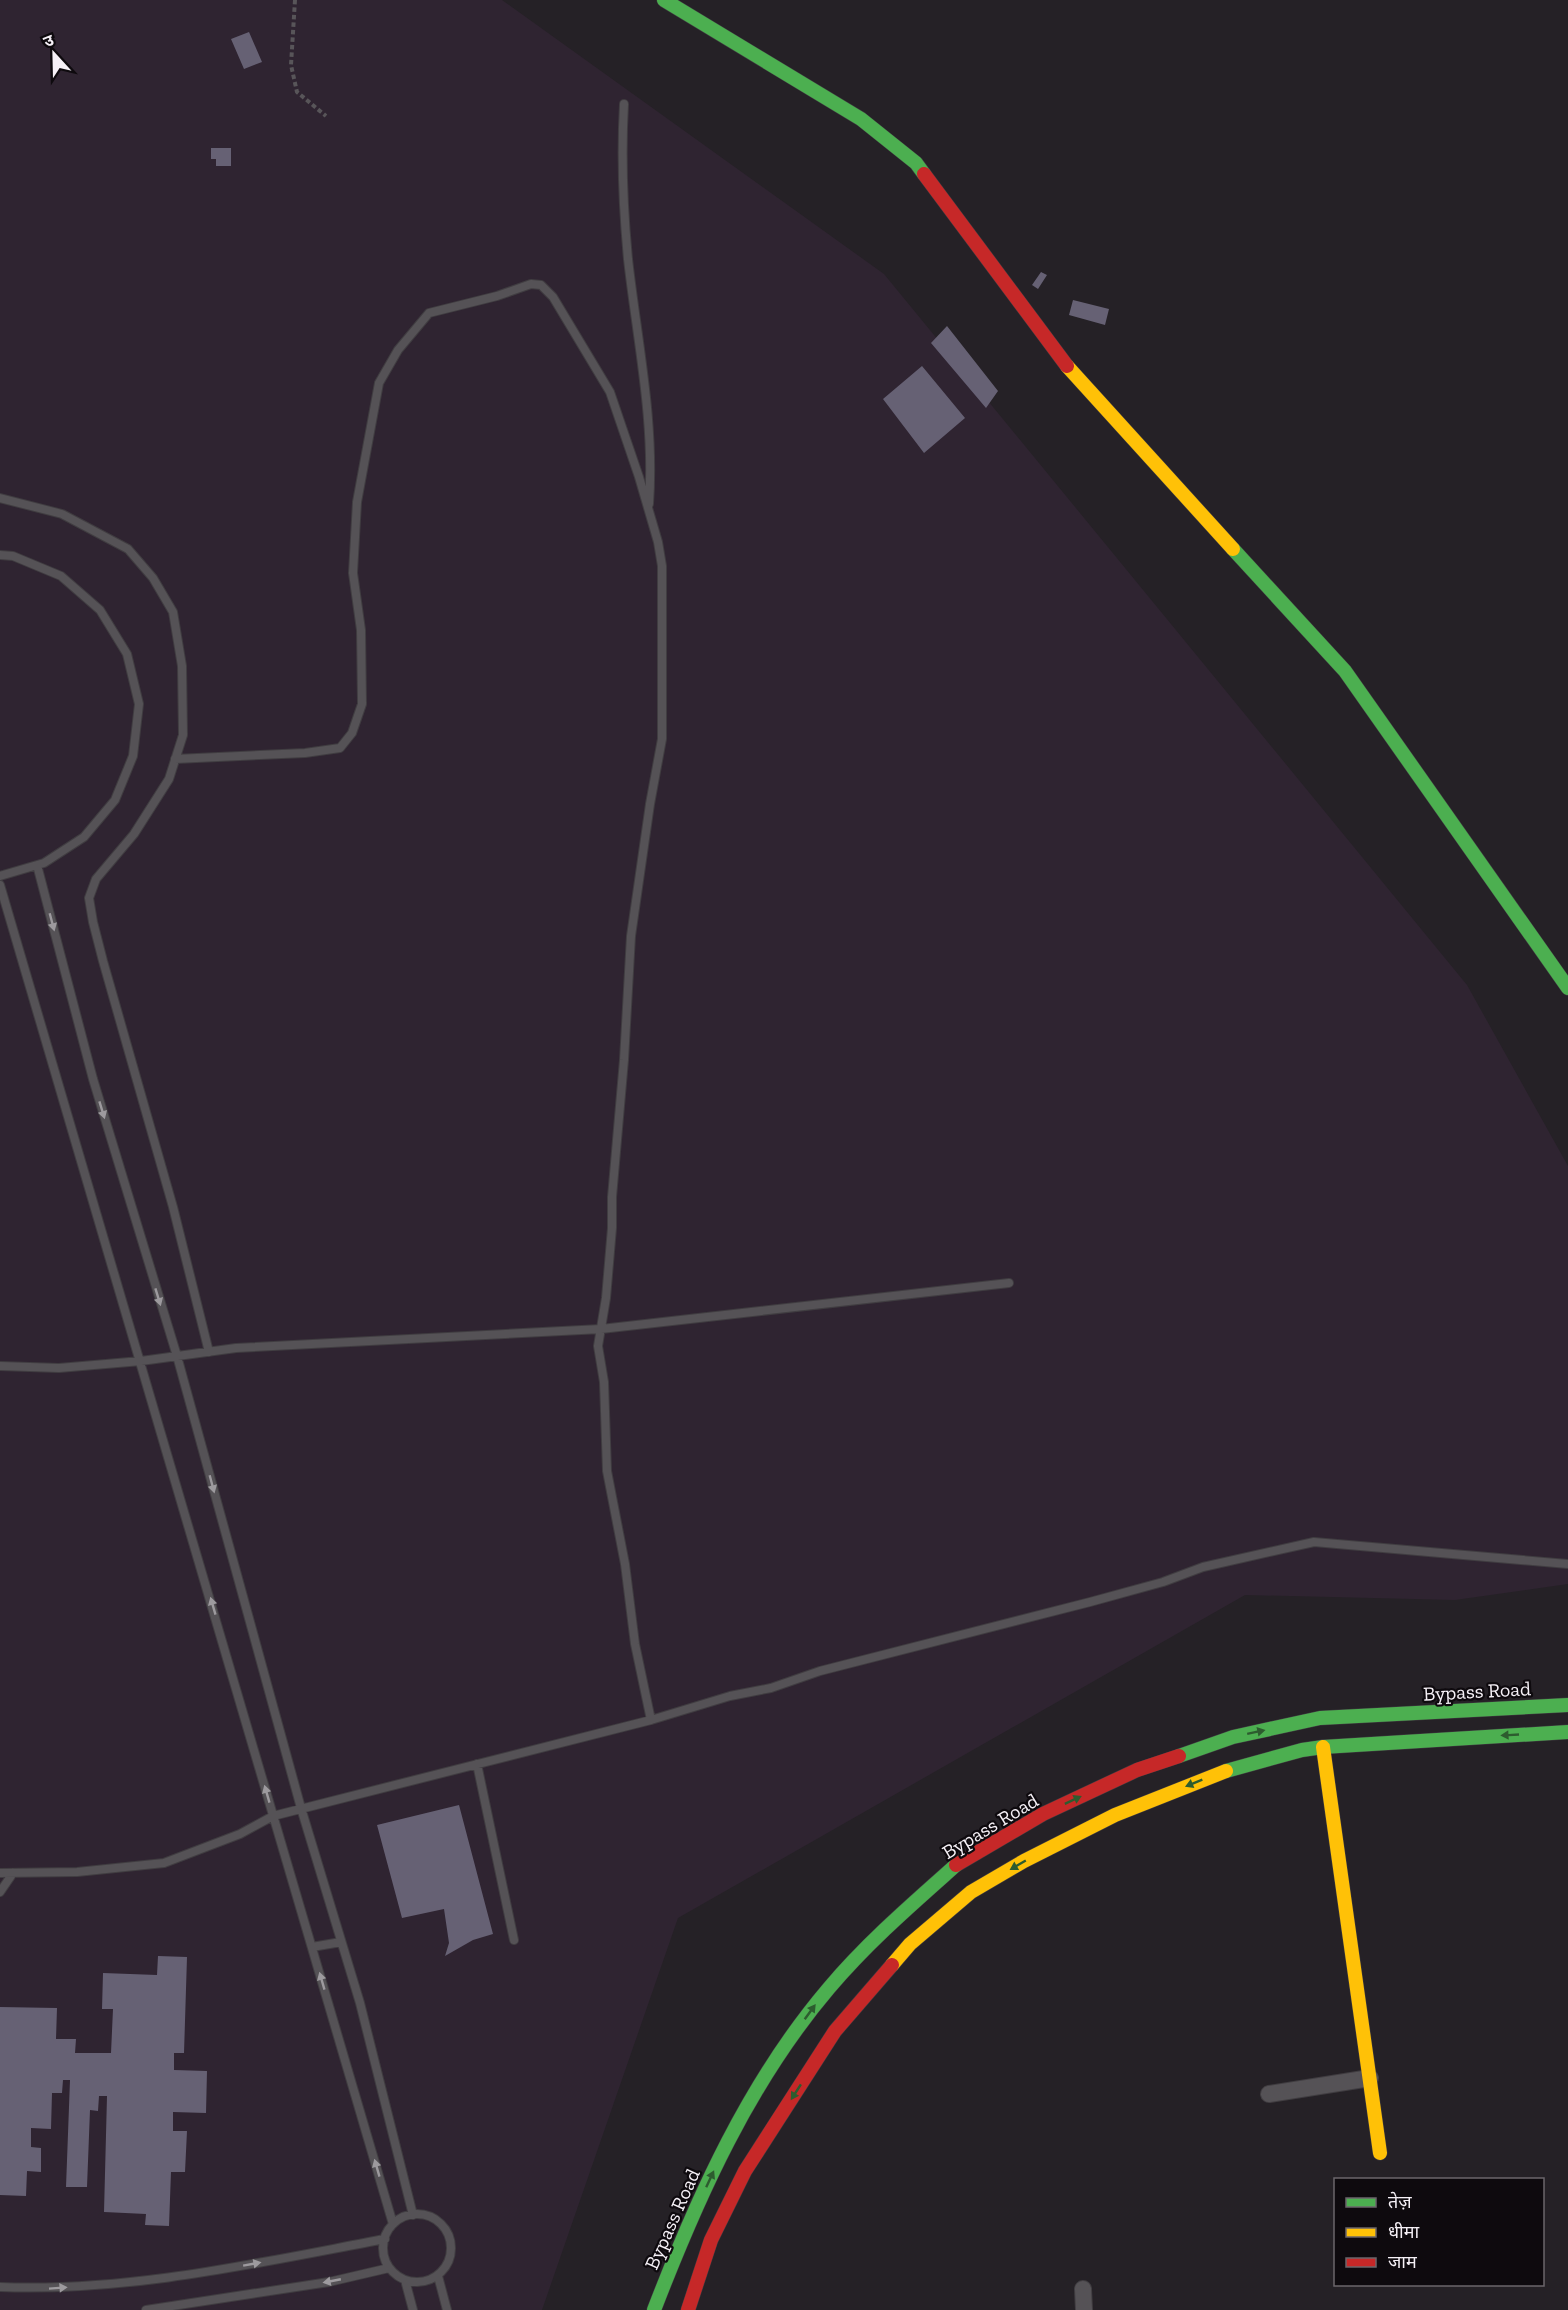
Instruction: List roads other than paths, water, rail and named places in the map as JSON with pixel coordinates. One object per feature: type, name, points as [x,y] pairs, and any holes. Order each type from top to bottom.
[{"type":"main road","points":[[664,0],[861,119],[916,163],[1077,379],[1345,670],[1568,988]]},
{"type":"main road","name":"Bypass Road","points":[[654,2310],[684,2233],[728,2140],[779,2055],[828,1989],[880,1932],[959,1863],[1043,1814],[1127,1775],[1233,1737],[1320,1718],[1568,1705]]},
{"type":"main road","points":[[688,2310],[711,2240],[745,2171],[835,2031],[910,1944],[971,1892],[1024,1861],[1115,1815],[1224,1772],[1302,1750],[1323,1746],[1568,1732]]},
{"type":"main road","points":[[1323,1746],[1380,2153]]},
{"type":"street","points":[[1269,2094],[1370,2078]]},
{"type":"street","points":[[1083,2289],[1084,2310]]},
{"type":"lane","points":[[624,104],[621,154],[623,189],[628,257],[642,352],[652,463],[649,512]]},
{"type":"lane","points":[[176,759],[305,753],[340,748],[352,732],[362,704],[361,630],[353,573],[357,502],[379,383],[398,350],[429,313],[497,296],[531,284],[540,285],[552,297],[610,392],[639,477],[662,566],[662,739],[631,936],[616,1168],[612,1197],[612,1228],[598,1346],[604,1382],[609,1489],[615,1507],[635,1644],[651,1720]]},
{"type":"lane","points":[[0,498],[62,514],[128,549],[165,595],[173,612],[182,666],[183,735],[176,759],[169,779],[134,834],[96,879],[89,898],[103,961],[174,1207],[209,1352]]},
{"type":"lane","points":[[0,555],[13,556],[61,576],[100,610],[127,654],[139,704],[134,756],[115,800],[84,837],[37,865],[0,876]]},
{"type":"lane","points":[[37,865],[93,1079],[177,1356],[301,1808],[360,2003],[413,2215]]},
{"type":"lane","points":[[0,885],[393,2224]]},
{"type":"lane","points":[[0,1366],[59,1368],[141,1361],[236,1348],[601,1329],[1009,1283]]},
{"type":"lane","points":[[0,1873],[77,1872],[164,1863],[240,1834],[273,1816],[301,1808],[651,1720],[730,1696],[771,1688],[820,1671],[1162,1582],[1203,1567],[1314,1542],[1568,1564]]},
{"type":"lane","points":[[477,1764],[514,1940]]},
{"type":"lane","points":[[0,1893],[13,1873]]},
{"type":"lane","points":[[312,1947],[341,1942]]},
{"type":"lane","points":[[413,2215],[424,2215],[435,2219],[443,2226],[452,2247],[446,2268],[438,2276],[417,2283],[405,2280],[389,2268],[385,2259],[384,2240],[393,2224],[413,2215]]},
{"type":"lane","points":[[0,2287],[51,2289],[166,2280],[384,2240]]},
{"type":"lane","points":[[146,2310],[329,2282],[389,2268]]},
{"type":"lane","points":[[438,2276],[447,2310]]},
{"type":"lane","points":[[405,2280],[413,2310]]}]
